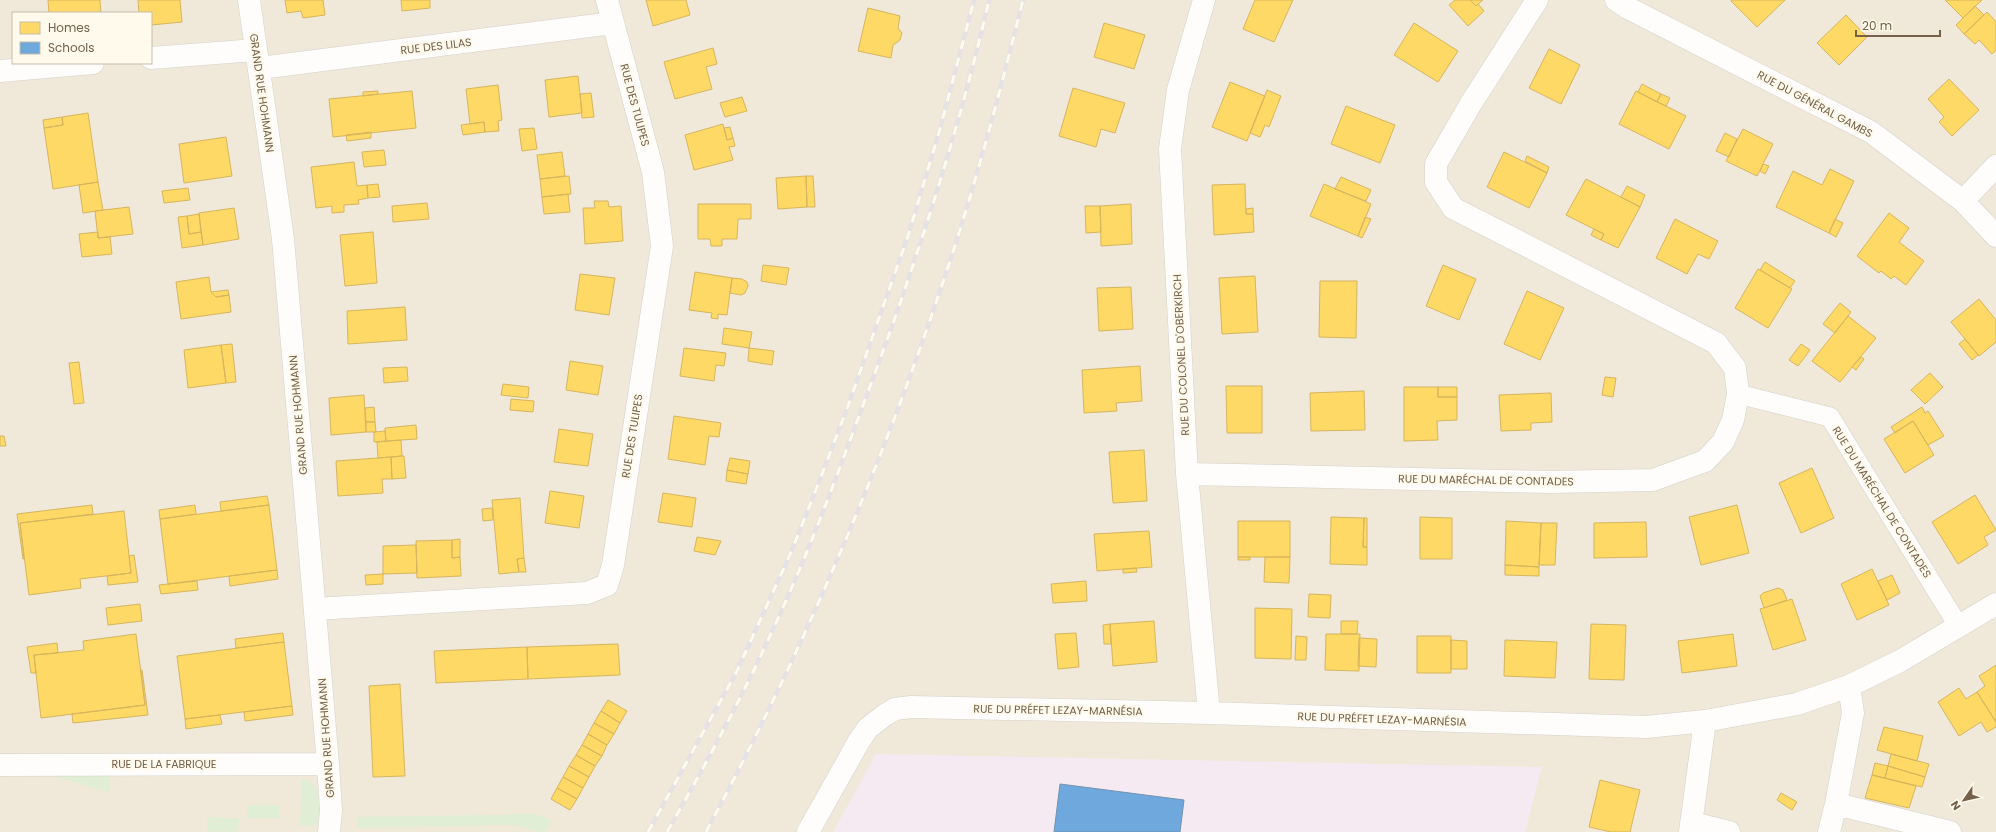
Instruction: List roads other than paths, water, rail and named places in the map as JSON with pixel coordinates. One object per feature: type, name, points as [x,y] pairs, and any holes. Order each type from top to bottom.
[{"type":"street","name":"GRAND RUE HOHMANN","points":[[249,0],[283,239],[328,764],[331,810],[329,832]]},
{"type":"street","name":"RUE DES TULIPES","points":[[315,609],[587,593],[607,585],[612,565],[662,246],[653,172],[607,0]]},
{"type":"street","name":"RUE DU COLONEL D'OBERKIRCH","points":[[1204,0],[1178,90],[1170,149],[1187,474],[1209,713]]},
{"type":"street","name":"RUE DU MARÉCHAL DE CONTADES","points":[[1187,474],[1551,482],[1653,480],[1705,461],[1723,442],[1733,420],[1738,394],[1735,368],[1716,343],[1453,208],[1436,182],[1436,164],[1470,105],[1537,0]]},
{"type":"street","name":"RUE DU GÉNÉRAL GAMBS","points":[[1616,0],[1628,8],[1871,132],[1963,201],[1996,236]]},
{"type":"street","name":"RUE DES LILAS","points":[[152,58],[258,59],[613,23]]},
{"type":"street","points":[[0,71],[81,64]]},
{"type":"street","points":[[1963,201],[1996,166]]},
{"type":"street","name":"RUE DU MARÉCHAL DE CONTADES","points":[[1738,394],[1830,417],[1959,627]]},
{"type":"street","name":"RUE DU PRÉFET LEZAY-MARNÉSIA","points":[[808,832],[859,742],[876,722],[896,709],[911,707],[1209,713],[1646,727],[1705,721],[1796,704],[1849,686],[1900,661],[1996,604]]},
{"type":"street","points":[[1829,832],[1836,804],[1853,714],[1849,686]]},
{"type":"street","points":[[1705,721],[1691,827],[1729,832]]},
{"type":"street","name":"RUE DE LA FABRIQUE","points":[[0,765],[328,764]]},
{"type":"street","points":[[1836,804],[1950,832]]},
{"type":"railway","points":[[648,832],[736,673],[789,557],[812,500],[848,406],[908,236],[940,129],[974,0]]},
{"type":"railway","points":[[667,832],[724,730],[763,651],[799,571],[831,490],[916,257],[963,104],[989,0]]},
{"type":"railway","points":[[706,832],[741,766],[805,632],[836,563],[892,425],[918,355],[965,214],[995,108],[1023,0]]}]
